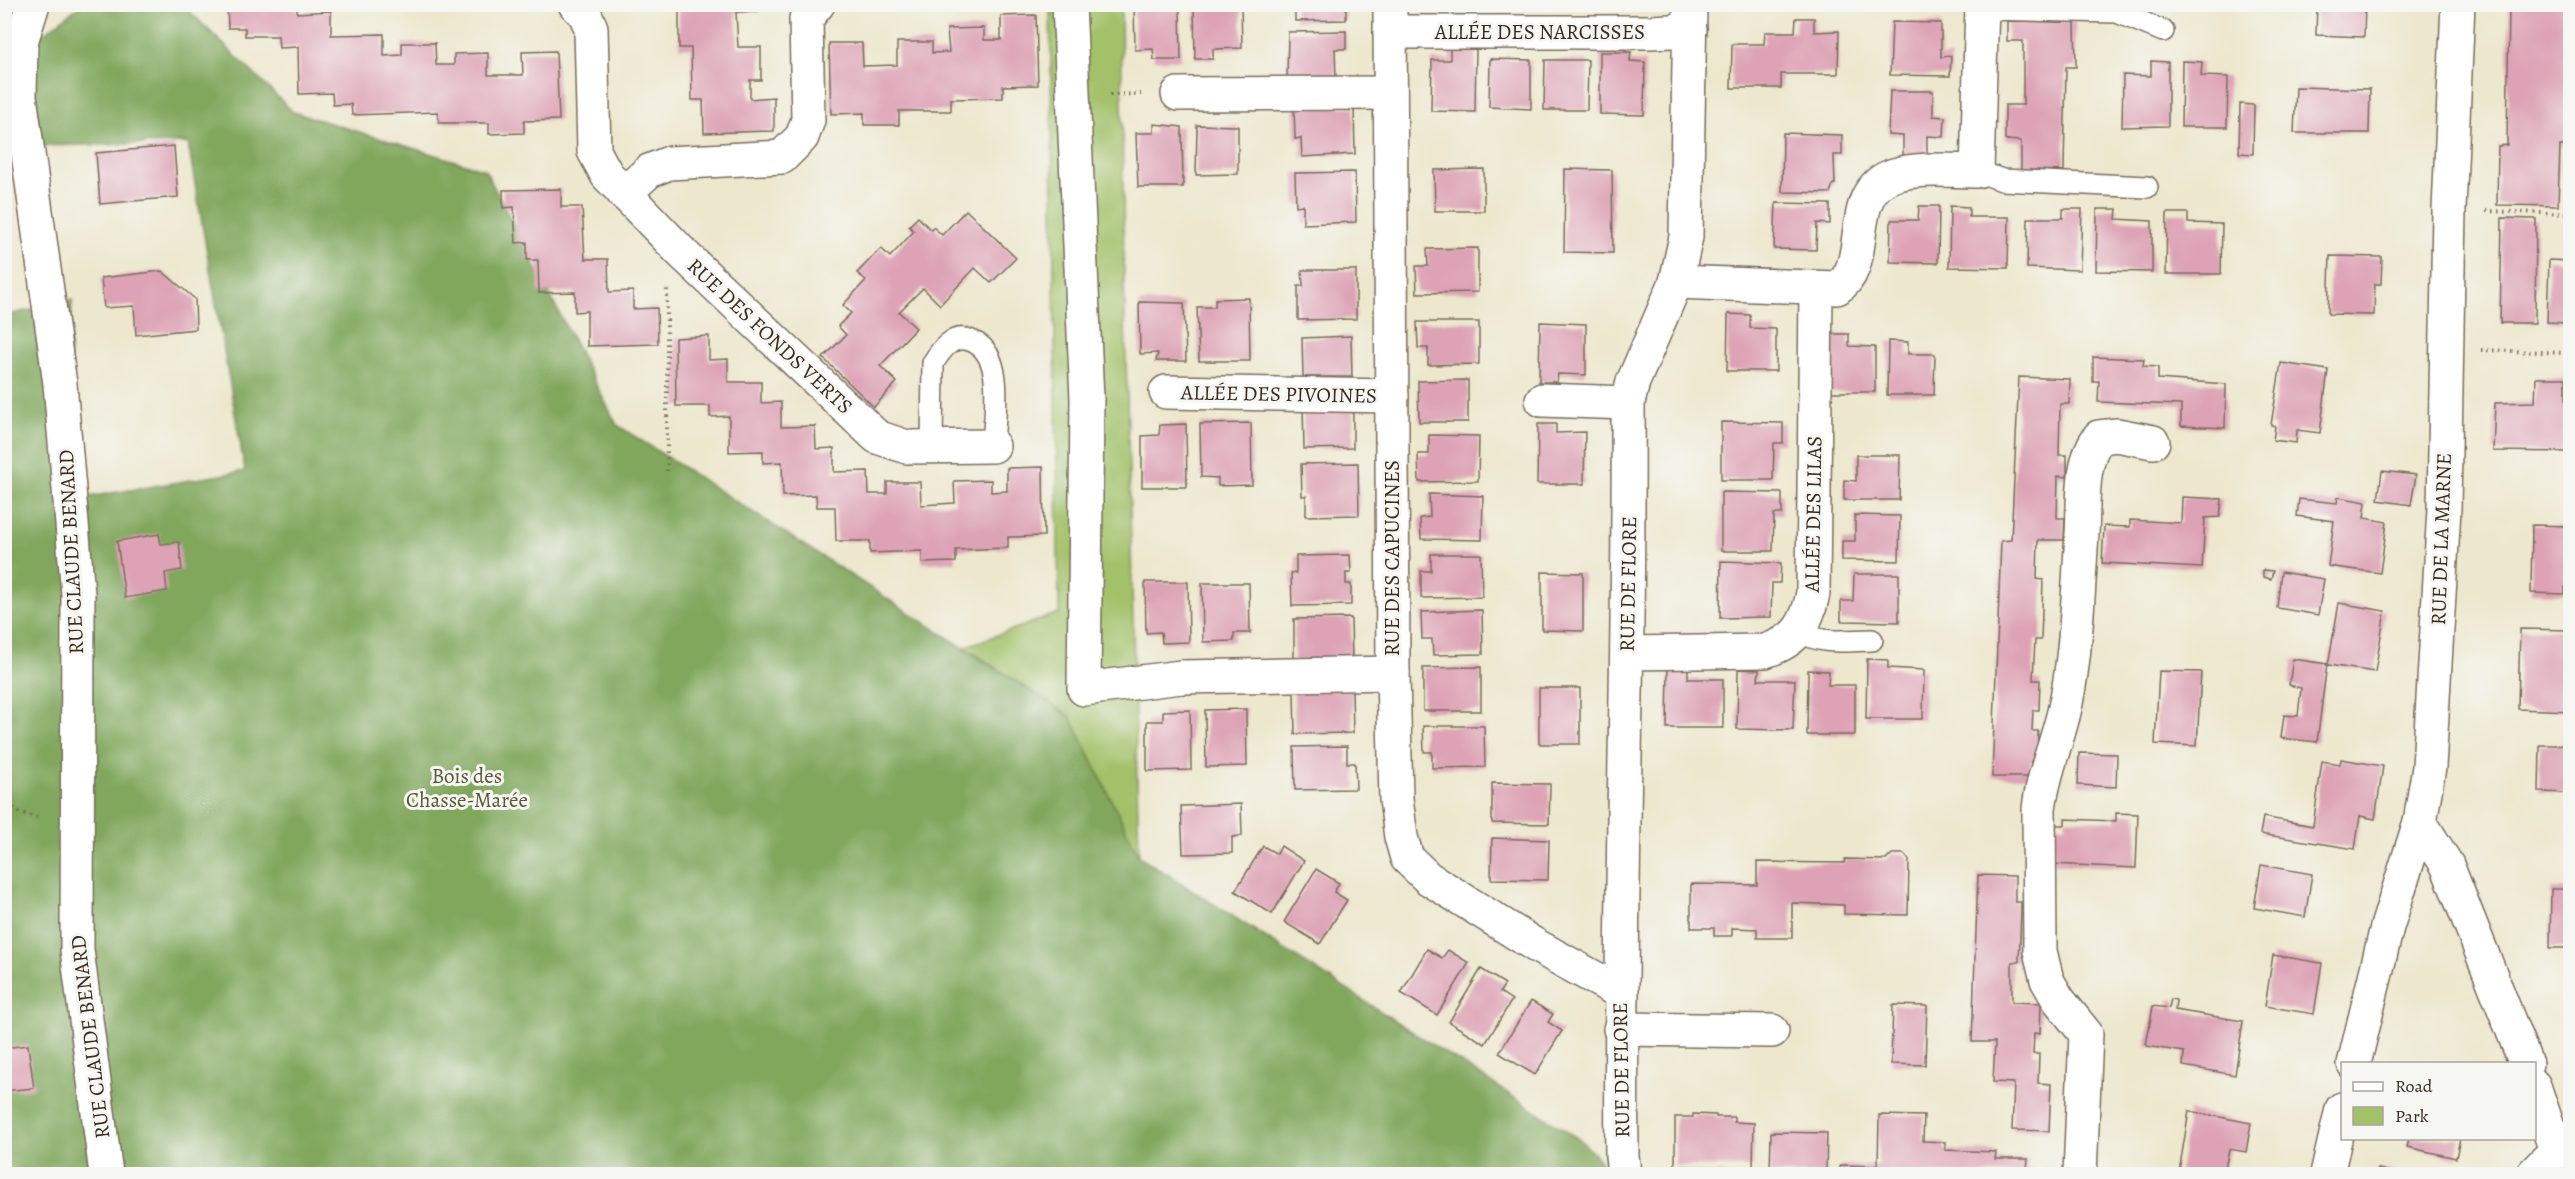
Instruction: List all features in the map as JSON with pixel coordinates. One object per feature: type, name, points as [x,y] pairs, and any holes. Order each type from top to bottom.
[{"type":"street","name":"RUE CLAUDE BENARD","points":[[33,4],[21,42],[20,96],[60,384],[78,594],[77,950],[106,1174]]},
{"type":"street","name":"RUE DES FONDS VERTS","points":[[575,4],[585,14],[591,28],[594,151],[607,175],[624,194],[683,254],[877,437],[908,447],[993,446]]},
{"type":"street","points":[[624,194],[649,171],[669,163],[782,157],[802,137],[808,120],[806,19],[818,4]]},
{"type":"street","points":[[1069,4],[1087,399],[1084,688],[1181,677],[1393,674]]},
{"type":"street","name":"RUE DE LA MARNE","points":[[2354,1062],[2387,927],[2420,822],[2429,767],[2444,509],[2449,210],[2458,4]]},
{"type":"street","points":[[1676,282],[1837,288],[1851,276],[1864,208],[1876,187],[1892,175],[1916,171],[1977,171],[1982,7]]},
{"type":"street","name":"ALLÉE DES NARCISSES","points":[[1390,18],[1651,32],[1690,17]]},
{"type":"street","name":"RUE DE FLORE","points":[[1624,1174],[1620,992],[1628,653],[1628,403],[1633,382],[1676,282],[1683,256],[1688,218],[1690,17]]},
{"type":"street","name":"RUE DES CAPUCINES","points":[[1390,18],[1393,674],[1396,799],[1401,837],[1407,858],[1428,878],[1535,945],[1620,992]]},
{"type":"street","points":[[1178,94],[1390,93]]},
{"type":"street","name":"ALLÉE DES LILAS","points":[[1628,653],[1765,651],[1782,646],[1799,630],[1808,617],[1813,593],[1816,288]]},
{"type":"street","name":"ALLÉE DES PIVOINES","points":[[1166,392],[1392,396]]},
{"type":"street","points":[[1542,400],[1628,403]]},
{"type":"street","points":[[2080,1174],[2086,1034],[2058,999],[2047,980],[2040,951],[2039,809],[2041,788],[2066,703],[2075,628],[2086,474],[2093,444],[2099,437],[2117,435],[2153,442]]},
{"type":"street","points":[[2420,822],[2447,865],[2525,1062]]},
{"type":"street","points":[[1620,1029],[1772,1031]]},
{"type":"street","points":[[2533,1174],[2564,1153],[2536,1088]]},
{"type":"street","points":[[2327,1174],[2341,1117]]},
{"type":"lane","points":[[1982,7],[2117,12],[2163,31]]},
{"type":"lane","points":[[1977,171],[2002,180],[2147,187]]},
{"type":"lane","name":"RUE DES FONDS VERTS","points":[[932,447],[933,363],[951,341],[964,338],[975,342],[987,352],[994,366],[993,446]]},
{"type":"lane","points":[[1799,630],[1808,637],[1821,640],[1872,640]]},
{"type":"path","points":[[1073,95],[1178,94]]},
{"type":"path","points":[[2449,210],[2571,214]]},
{"type":"path","points":[[667,471],[667,281],[683,254]]},
{"type":"path","points":[[2446,349],[2571,353]]},
{"type":"green space","name":"Bois des Chasse-Marée","points":[[81,5],[183,5],[293,112],[485,170],[617,425],[1070,716],[1139,856],[1582,1141],[1612,1174],[5,1174],[4,316],[72,300],[64,501],[245,471],[188,143],[36,146],[35,40]]},
{"type":"green space","points":[[1050,5],[1121,5],[1124,278],[1139,856],[1070,716],[964,647],[1059,613]]},
{"type":"building","points":[[227,4],[297,4],[297,13],[331,11],[331,35],[384,34],[384,56],[402,55],[402,43],[435,43],[436,65],[454,65],[454,54],[488,53],[488,75],[523,75],[522,52],[556,51],[559,120],[524,121],[524,133],[489,134],[489,123],[439,123],[438,112],[352,115],[351,104],[333,105],[332,93],[299,94],[298,47],[279,48],[278,36],[245,36],[245,28],[228,28]]},
{"type":"building","points":[[679,4],[759,4],[759,11],[736,12],[738,47],[761,47],[761,80],[750,80],[750,99],[774,97],[774,131],[704,133],[703,100],[692,100],[691,48],[679,48]]},
{"type":"building","points":[[1134,4],[1180,4],[1181,60],[1154,60],[1153,49],[1135,50]]},
{"type":"building","points":[[1194,4],[1241,4],[1242,48],[1213,49],[1213,59],[1195,59]]},
{"type":"building","points":[[1295,4],[1346,4],[1346,20],[1295,21]]},
{"type":"building","points":[[2317,4],[2365,4],[2364,37],[2316,35]]},
{"type":"building","points":[[2509,4],[2570,4],[2568,146],[2560,146],[2558,206],[2497,205],[2498,146],[2507,145]]},
{"type":"building","points":[[1036,15],[1038,85],[1003,86],[1003,98],[951,99],[951,111],[899,111],[899,125],[864,125],[864,113],[831,114],[829,43],[862,43],[863,66],[897,65],[897,42],[932,42],[932,53],[949,52],[947,29],[984,28],[984,40],[1001,40],[1001,16]]},
{"type":"building","points":[[1796,18],[1814,18],[1814,32],[1839,31],[1838,74],[1781,74],[1781,88],[1731,88],[1732,44],[1764,44],[1765,32],[1795,32]]},
{"type":"building","points":[[2007,21],[2075,22],[2076,67],[2066,67],[2064,171],[2021,170],[2021,141],[2005,140],[2005,105],[2023,105],[2023,41],[2007,41]]},
{"type":"building","points":[[1892,22],[1941,23],[1941,57],[1951,56],[1950,76],[1890,75]]},
{"type":"building","points":[[1346,31],[1346,49],[1335,49],[1336,78],[1287,79],[1288,32]]},
{"type":"building","points":[[1450,49],[1476,49],[1475,112],[1431,111],[1432,60],[1450,60]]},
{"type":"building","points":[[1600,52],[1631,52],[1630,61],[1645,62],[1644,115],[1600,114]]},
{"type":"building","points":[[1490,59],[1531,60],[1531,109],[1489,107]]},
{"type":"building","points":[[1545,60],[1588,60],[1587,110],[1544,110]]},
{"type":"building","points":[[2151,61],[2168,62],[2168,126],[2122,127],[2123,75],[2151,76]]},
{"type":"building","points":[[2182,61],[2202,62],[2201,76],[2228,77],[2227,127],[2181,127]]},
{"type":"building","points":[[2296,87],[2370,89],[2369,133],[2294,133]]},
{"type":"building","points":[[1890,91],[1933,91],[1933,116],[1945,117],[1944,137],[1927,136],[1927,155],[1903,155],[1903,136],[1888,135]]},
{"type":"building","points":[[2240,104],[2254,105],[2253,154],[2239,153]]},
{"type":"building","points":[[1294,107],[1354,107],[1355,154],[1302,157],[1301,138],[1295,139]]},
{"type":"building","points":[[1154,124],[1182,127],[1183,187],[1138,187],[1136,133],[1154,133]]},
{"type":"building","points":[[1197,125],[1238,126],[1238,174],[1196,175]]},
{"type":"building","points":[[1783,133],[1842,135],[1842,155],[1834,155],[1835,184],[1830,193],[1782,192]]},
{"type":"building","points":[[174,146],[178,197],[100,204],[96,153]]},
{"type":"building","points":[[1484,169],[1484,211],[1435,211],[1434,170]]},
{"type":"building","points":[[1565,169],[1612,170],[1613,253],[1564,252]]},
{"type":"building","points":[[1355,172],[1356,222],[1303,224],[1303,205],[1296,206],[1295,173]]},
{"type":"building","points":[[561,189],[561,207],[582,207],[585,259],[608,259],[609,292],[633,291],[633,309],[657,308],[658,344],[587,346],[587,311],[575,312],[575,292],[539,293],[538,260],[527,260],[527,242],[516,243],[514,207],[503,208],[503,190]]},
{"type":"building","points":[[1776,203],[1830,204],[1830,224],[1817,223],[1816,250],[1774,249]]},
{"type":"building","points":[[1919,206],[1939,206],[1938,263],[1890,262],[1891,220],[1918,220]]},
{"type":"building","points":[[1950,206],[1969,207],[1969,217],[2009,217],[2008,268],[1949,267]]},
{"type":"building","points":[[2063,209],[2082,209],[2080,270],[2027,268],[2028,218],[2063,218]]},
{"type":"building","points":[[2097,209],[2117,209],[2116,219],[2152,221],[2152,272],[2096,271]]},
{"type":"building","points":[[966,210],[1016,258],[991,283],[975,268],[940,305],[923,288],[899,312],[916,328],[880,366],[897,382],[874,407],[823,358],[846,335],[838,326],[851,313],[843,305],[866,280],[857,273],[881,248],[890,257],[914,231],[909,226],[918,217],[931,230],[933,227],[942,235]]},
{"type":"building","points":[[2167,213],[2188,213],[2188,223],[2222,224],[2221,274],[2166,274]]},
{"type":"building","points":[[2502,218],[2536,219],[2535,323],[2500,323]]},
{"type":"building","points":[[1478,248],[1478,292],[1417,293],[1416,266],[1428,266],[1427,249]]},
{"type":"building","points":[[2330,256],[2382,257],[2381,284],[2375,284],[2374,315],[2328,314]]},
{"type":"building","points":[[2549,260],[2570,261],[2570,323],[2547,322]]},
{"type":"building","points":[[1302,270],[1356,270],[1356,319],[1298,320],[1298,286],[1303,286]]},
{"type":"building","points":[[162,271],[195,299],[196,329],[136,335],[134,306],[104,308],[101,278]]},
{"type":"building","points":[[1249,298],[1250,361],[1199,361],[1197,307],[1215,307],[1215,299]]},
{"type":"building","points":[[1139,302],[1184,303],[1186,361],[1156,361],[1158,353],[1140,354]]},
{"type":"building","points":[[1728,314],[1750,315],[1750,328],[1776,329],[1776,371],[1727,371]]},
{"type":"building","points":[[1417,322],[1479,322],[1479,364],[1428,365],[1428,348],[1418,348]]},
{"type":"building","points":[[1540,322],[1586,324],[1586,375],[1558,374],[1557,382],[1539,382]]},
{"type":"building","points":[[1827,334],[1849,334],[1849,346],[1875,347],[1875,392],[1827,392]]},
{"type":"building","points":[[709,336],[709,360],[728,359],[728,382],[761,382],[761,403],[781,402],[781,427],[815,426],[816,449],[834,448],[834,472],[868,471],[869,494],[887,494],[887,482],[920,482],[921,505],[955,503],[954,481],[991,480],[991,492],[1007,491],[1007,468],[1043,467],[1044,536],[1008,537],[1008,548],[956,550],[956,562],[922,563],[922,551],[870,553],[870,541],[836,541],[835,507],[817,507],[816,495],[783,496],[782,462],[763,463],[763,451],[729,452],[729,416],[710,417],[710,406],[676,406],[675,338]]},
{"type":"building","points":[[1351,336],[1352,377],[1303,377],[1302,338]]},
{"type":"building","points":[[1888,341],[1908,342],[1908,354],[1935,354],[1934,395],[1887,395]]},
{"type":"building","points":[[2093,357],[2144,359],[2143,366],[2158,367],[2158,379],[2226,384],[2225,428],[2181,426],[2181,405],[2098,402],[2099,381],[2093,382]]},
{"type":"building","points":[[2281,363],[2328,370],[2320,433],[2297,430],[2296,443],[2273,440],[2275,426],[2271,425]]},
{"type":"building","points":[[2019,377],[2070,379],[2069,404],[2060,404],[2059,455],[2067,455],[2067,477],[2058,476],[2057,518],[2065,518],[2064,540],[2038,540],[2037,579],[2043,580],[2041,640],[2035,640],[2033,680],[2040,680],[2039,710],[2033,710],[2032,731],[2038,731],[2037,761],[2031,761],[2030,777],[1992,777],[2001,541],[2011,540]]},
{"type":"building","points":[[2536,378],[2566,378],[2566,403],[2570,403],[2570,452],[2493,451],[2495,403],[2535,402]]},
{"type":"building","points":[[1468,380],[1468,422],[1419,422],[1418,381]]},
{"type":"building","points":[[1353,405],[1353,448],[1304,449],[1303,406]]},
{"type":"building","points":[[1721,422],[1783,423],[1783,443],[1774,443],[1773,480],[1721,480]]},
{"type":"building","points":[[1251,423],[1252,485],[1218,486],[1218,478],[1201,477],[1200,424]]},
{"type":"building","points":[[1186,424],[1187,487],[1142,487],[1142,436],[1159,435],[1160,425]]},
{"type":"building","points":[[1538,424],[1556,424],[1556,433],[1585,432],[1584,484],[1537,484]]},
{"type":"building","points":[[1429,435],[1479,436],[1478,481],[1419,482],[1418,454],[1429,454]]},
{"type":"building","points":[[1856,455],[1900,455],[1899,500],[1844,500],[1844,480],[1856,481]]},
{"type":"building","points":[[1358,463],[1359,515],[1306,516],[1306,496],[1302,496],[1301,464]]},
{"type":"building","points":[[2382,471],[2416,475],[2411,505],[2378,500]]},
{"type":"building","points":[[1721,492],[1782,493],[1782,514],[1774,514],[1773,551],[1721,551]]},
{"type":"building","points":[[1429,494],[1483,496],[1482,540],[1421,539],[1420,518],[1430,517]]},
{"type":"building","points":[[2182,497],[2222,499],[2220,517],[2205,518],[2202,568],[2102,563],[2104,526],[2130,527],[2130,520],[2181,523]]},
{"type":"building","points":[[2338,497],[2366,502],[2364,518],[2387,522],[2380,573],[2328,566],[2334,521],[2297,516],[2299,499],[2337,503]]},
{"type":"building","points":[[1855,515],[1900,516],[1899,561],[1842,560],[1842,541],[1855,541]]},
{"type":"building","points":[[2532,525],[2570,526],[2570,587],[2565,587],[2565,594],[2531,593]]},
{"type":"building","points":[[159,534],[161,544],[179,542],[182,570],[165,573],[167,591],[125,598],[117,541]]},
{"type":"building","points":[[1431,554],[1481,554],[1482,597],[1421,598],[1421,571],[1431,571]]},
{"type":"building","points":[[1350,555],[1351,573],[1346,573],[1346,584],[1351,584],[1351,605],[1292,606],[1291,573],[1296,573],[1296,556]]},
{"type":"building","points":[[1721,561],[1781,563],[1780,583],[1772,583],[1771,617],[1720,618]]},
{"type":"building","points":[[2263,570],[2273,571],[2271,579],[2263,577]]},
{"type":"building","points":[[1542,572],[1583,573],[1583,631],[1542,630]]},
{"type":"building","points":[[2281,572],[2324,579],[2318,615],[2277,608]]},
{"type":"building","points":[[1854,574],[1899,574],[1899,622],[1841,621],[1841,601],[1853,601]]},
{"type":"building","points":[[1145,582],[1188,582],[1189,642],[1162,643],[1161,632],[1146,633]]},
{"type":"building","points":[[1202,583],[1249,583],[1250,633],[1234,633],[1234,641],[1203,642]]},
{"type":"building","points":[[2339,603],[2385,611],[2375,672],[2328,665]]},
{"type":"building","points":[[1482,610],[1483,654],[1433,655],[1432,639],[1422,639],[1421,612]]},
{"type":"building","points":[[1351,618],[1352,661],[1294,662],[1294,619]]},
{"type":"building","points":[[2520,629],[2570,630],[2570,711],[2518,709]]},
{"type":"building","points":[[1867,659],[1888,660],[1888,668],[1924,670],[1923,719],[1866,719]]},
{"type":"building","points":[[2293,659],[2327,664],[2317,742],[2281,738],[2284,715],[2298,716],[2301,688],[2289,685]]},
{"type":"building","points":[[1481,667],[1481,711],[1423,711],[1423,668]]},
{"type":"building","points":[[1668,668],[1688,669],[1688,679],[1723,679],[1723,728],[1667,728]]},
{"type":"building","points":[[1738,669],[1759,670],[1758,680],[1795,680],[1793,730],[1737,729]]},
{"type":"building","points":[[1808,670],[1829,671],[1828,685],[1855,685],[1855,735],[1807,735]]},
{"type":"building","points":[[2159,671],[2201,672],[2197,746],[2155,744]]},
{"type":"building","points":[[1539,688],[1580,688],[1580,744],[1539,744]]},
{"type":"building","points":[[1352,690],[1353,733],[1295,734],[1294,691]]},
{"type":"building","points":[[1246,709],[1247,766],[1206,767],[1205,710]]},
{"type":"building","points":[[1190,710],[1191,770],[1147,771],[1147,721],[1163,721],[1163,711]]},
{"type":"building","points":[[1423,726],[1484,726],[1485,767],[1432,768],[1432,752],[1424,752]]},
{"type":"building","points":[[2540,745],[2570,745],[2570,793],[2539,792]]},
{"type":"building","points":[[1347,746],[1347,763],[1355,763],[1356,789],[1295,790],[1294,747]]},
{"type":"building","points":[[2079,753],[2117,754],[2116,787],[2078,785]]},
{"type":"building","points":[[2341,759],[2383,766],[2375,819],[2360,816],[2355,849],[2260,834],[2263,817],[2313,826],[2322,761],[2340,764]]},
{"type":"building","points":[[1492,783],[1550,784],[1549,824],[1492,823]]},
{"type":"building","points":[[1241,804],[1242,836],[1232,837],[1232,853],[1183,854],[1181,806]]},
{"type":"building","points":[[2116,813],[2138,814],[2136,868],[2053,864],[2054,825],[2065,825],[2065,819],[2116,821]]},
{"type":"building","points":[[1492,838],[1549,840],[1548,880],[1491,879]]},
{"type":"building","points":[[1263,846],[1277,854],[1281,846],[1304,861],[1272,914],[1235,891]]},
{"type":"building","points":[[1892,854],[1904,854],[1909,860],[1908,915],[1844,914],[1844,905],[1792,903],[1792,938],[1757,938],[1757,929],[1732,928],[1732,936],[1714,936],[1714,928],[1691,928],[1691,884],[1757,885],[1757,862],[1844,863],[1845,859],[1886,860]]},
{"type":"building","points":[[2261,865],[2312,874],[2305,917],[2254,908]]},
{"type":"building","points":[[1316,869],[1339,883],[1334,892],[1347,900],[1320,944],[1284,922]]},
{"type":"building","points":[[1978,875],[2015,876],[2015,902],[2021,902],[2021,912],[2019,962],[2012,962],[2012,1002],[2041,1003],[2040,1034],[2034,1033],[2033,1054],[2039,1054],[2038,1083],[2051,1084],[2049,1131],[2012,1130],[2014,1083],[1993,1082],[1995,1042],[1972,1042]]},
{"type":"building","points":[[2551,889],[2570,889],[2570,948],[2550,948]]},
{"type":"building","points":[[1427,949],[1442,958],[1448,950],[1469,963],[1437,1015],[1401,993]]},
{"type":"building","points":[[2273,955],[2322,963],[2314,1014],[2265,1006]]},
{"type":"building","points":[[1481,969],[1505,984],[1500,992],[1512,1000],[1485,1044],[1449,1022]]},
{"type":"building","points":[[2171,999],[2176,1000],[2175,1010],[2243,1021],[2235,1075],[2183,1066],[2184,1052],[2146,1046],[2153,1006],[2169,1008]]},
{"type":"building","points":[[1531,1001],[1553,1014],[1548,1022],[1562,1031],[1535,1075],[1499,1053]]},
{"type":"building","points":[[1893,1005],[1927,1006],[1925,1065],[1891,1064]]},
{"type":"building","points":[[28,1045],[34,1088],[4,1091],[4,1048]]},
{"type":"building","points":[[2189,1111],[2251,1123],[2246,1152],[2229,1149],[2224,1174],[2179,1172]]},
{"type":"building","points":[[1693,1114],[1734,1117],[1734,1122],[1754,1123],[1753,1167],[1675,1166],[1675,1117],[1693,1117]]},
{"type":"building","points":[[1879,1115],[1924,1116],[1923,1141],[1945,1142],[1945,1150],[1996,1152],[1995,1159],[2028,1159],[2027,1169],[2048,1169],[2048,1174],[1840,1174],[1840,1165],[1878,1166]]},
{"type":"building","points":[[1771,1132],[1827,1133],[1826,1174],[1770,1174]]},
{"type":"building","points":[[2409,1140],[2460,1140],[2456,1158],[2407,1147]]},
{"type":"building","points":[[2378,1169],[2400,1174],[2376,1174]]}]
